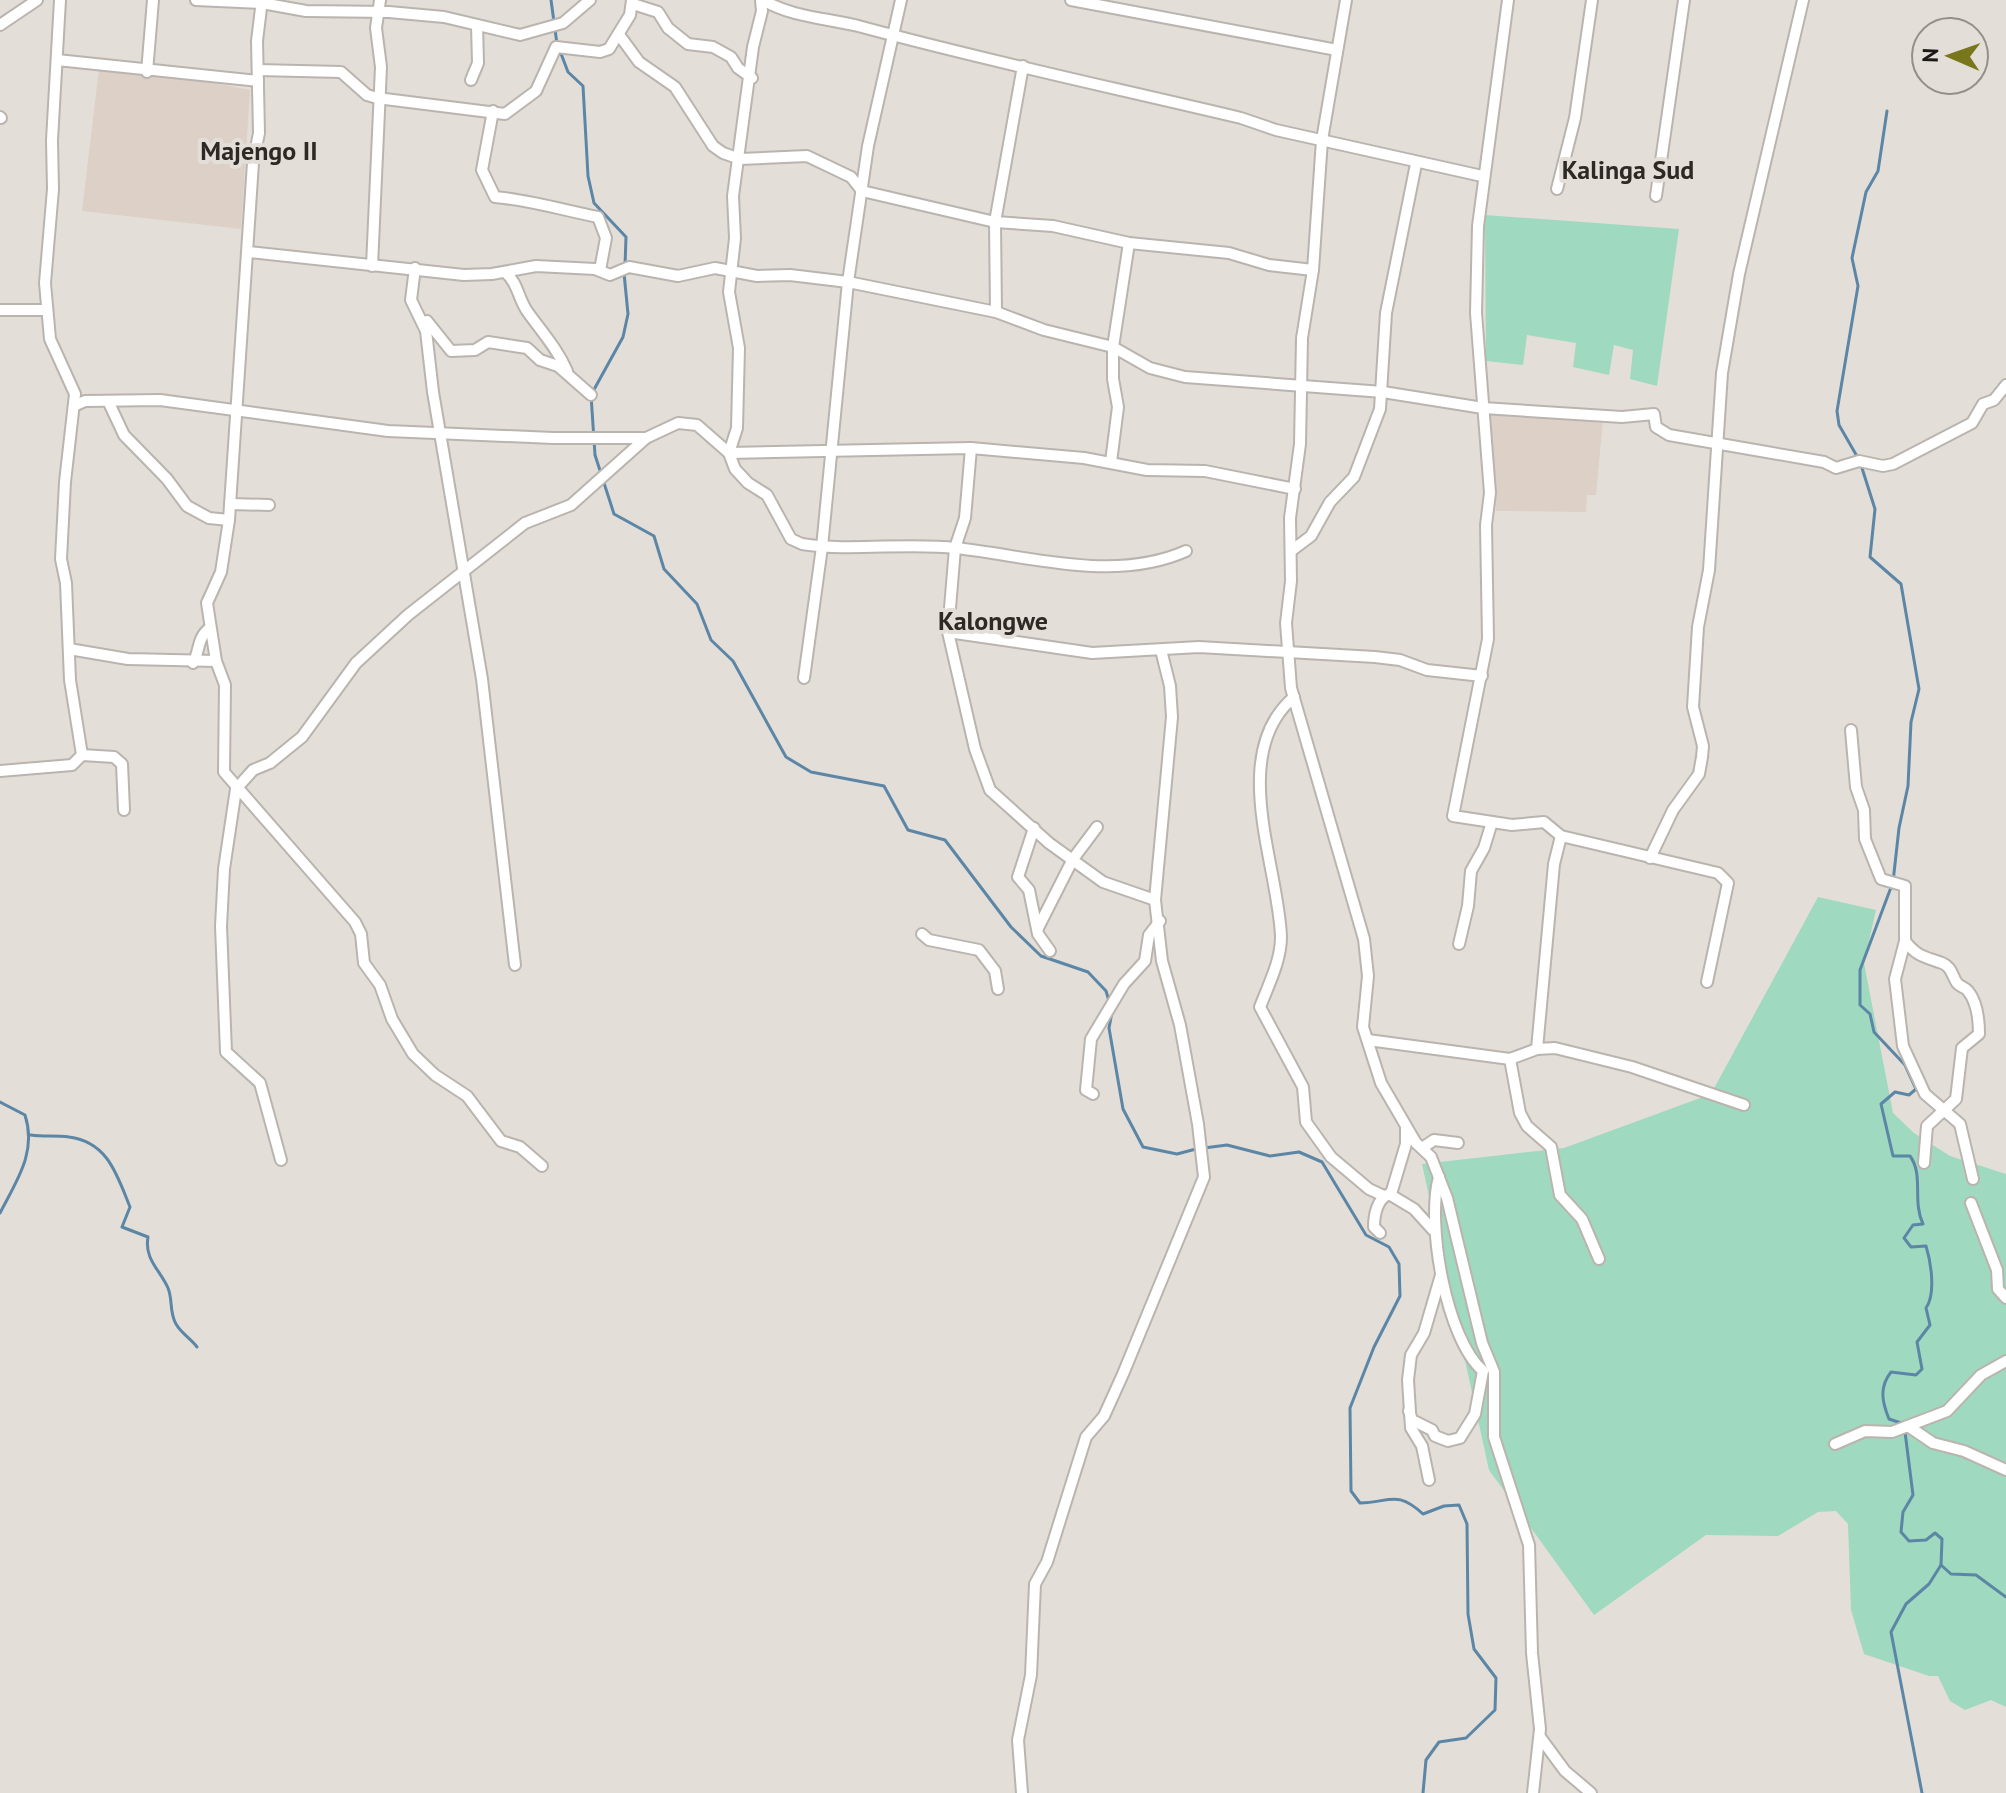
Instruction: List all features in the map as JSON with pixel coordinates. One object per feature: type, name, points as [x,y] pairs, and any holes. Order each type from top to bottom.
[{"type":"street","points":[[0,25],[37,0]]},
{"type":"street","points":[[60,0],[45,283],[50,339],[73,385],[76,405],[65,482],[61,543],[70,680],[82,755]]},
{"type":"street","points":[[147,72],[153,0]]},
{"type":"street","points":[[199,0],[262,2],[306,11],[444,17],[520,35],[563,23],[590,0]]},
{"type":"street","points":[[372,266],[379,152],[377,98],[381,67],[376,28],[380,0]]},
{"type":"street","points":[[729,453],[737,428],[739,348],[729,292],[735,238],[733,196],[762,0],[798,15],[831,19],[1416,164],[1482,176]]},
{"type":"street","points":[[804,678],[822,547],[848,282],[868,146],[901,0]]},
{"type":"street","points":[[1071,0],[1337,50]]},
{"type":"street","points":[[1346,0],[1322,140],[1313,270],[1302,338],[1300,444],[1287,654],[1294,697],[1364,939],[1368,976],[1361,1018],[1381,1083],[1406,1126],[1431,1157],[1439,1177],[1482,1343],[1496,1385],[1493,1419]]},
{"type":"street","points":[[1508,0],[1482,176],[1476,313],[1490,511],[1486,525],[1488,639],[1453,816],[1492,822],[1544,822],[1561,836],[1718,873],[1728,883],[1707,982]]},
{"type":"street","points":[[1557,189],[1575,118],[1592,0]]},
{"type":"street","points":[[1656,196],[1684,0]]},
{"type":"street","points":[[1650,858],[1673,810],[1699,774],[1703,746],[1693,707],[1709,570],[1722,373],[1739,274],[1803,0]]},
{"type":"street","points":[[262,2],[259,133],[253,163],[229,520],[221,572],[207,603],[216,661],[225,685],[224,772],[355,922],[361,934],[364,963],[380,985],[392,1019],[413,1054],[435,1075],[467,1096],[501,1141],[520,1147],[542,1166]]},
{"type":"street","points":[[57,60],[147,72],[258,76],[341,72],[367,95],[377,98],[505,114],[536,91],[556,47],[600,52],[609,49],[620,36],[632,2],[658,12],[668,28],[688,44],[713,47],[731,57],[738,68],[752,78]]},
{"type":"street","points":[[471,80],[478,63],[477,25]]},
{"type":"street","points":[[620,36],[639,62],[675,87],[713,146],[740,159],[807,156],[851,177],[862,191],[995,222],[1053,226],[1129,243],[1229,253],[1269,265],[1313,270]]},
{"type":"street","points":[[996,312],[995,222],[1023,66]]},
{"type":"street","points":[[493,111],[482,170],[495,197],[532,199],[565,211],[598,217],[606,238],[600,270]]},
{"type":"street","points":[[1291,551],[1311,536],[1330,502],[1354,477],[1377,418],[1383,392],[1386,313],[1416,164]]},
{"type":"street","points":[[1111,462],[1118,407],[1113,379],[1113,347],[1129,243]]},
{"type":"street","points":[[249,252],[464,275],[536,266],[600,270],[610,275],[629,267],[681,276],[715,268],[730,273],[848,282],[996,312],[1044,330],[1113,347],[1165,374],[1383,392],[1483,408],[1622,417],[1654,414],[1656,427],[1669,435],[1695,442],[1719,443],[1824,462],[1836,468],[1859,461],[1883,466],[1972,423],[1983,404],[1994,400],[2006,385]]},
{"type":"street","points":[[415,268],[411,300],[426,331],[439,432],[451,486],[491,747],[515,965]]},
{"type":"street","points":[[505,272],[514,280],[525,307],[553,345],[570,379]]},
{"type":"street","points":[[411,300],[451,351],[475,350],[488,342],[527,348],[540,360],[558,366],[591,395]]},
{"type":"street","points":[[0,310],[47,310]]},
{"type":"street","points":[[76,405],[95,401],[160,400],[388,431],[646,438]]},
{"type":"street","points":[[109,403],[124,435],[167,479],[187,506],[209,518],[229,520]]},
{"type":"street","points":[[281,1160],[260,1083],[226,1052],[227,996],[221,926],[224,869],[236,789],[253,770],[270,763],[302,737],[356,663],[462,568],[525,523],[571,505],[646,438],[678,423],[697,425],[729,453],[735,469],[775,505],[791,539],[822,547],[955,548],[1032,560],[1116,566],[1186,551]]},
{"type":"street","points":[[729,453],[971,448],[1111,462],[1162,471],[1205,471],[1295,489]]},
{"type":"street","points":[[971,448],[965,518],[955,548],[948,632],[955,676],[990,790],[1103,882],[1155,900]]},
{"type":"street","points":[[230,504],[269,505]]},
{"type":"street","points":[[193,663],[198,654],[199,641],[210,628]]},
{"type":"street","points":[[948,632],[1057,651],[1199,647],[1393,659],[1427,670],[1482,676]]},
{"type":"street","points":[[69,649],[128,659],[193,663],[216,661]]},
{"type":"street","points":[[1022,1793],[1018,1740],[1031,1675],[1035,1584],[1044,1569],[1086,1437],[1104,1416],[1203,1185],[1202,1148],[1180,1025],[1162,961],[1160,921],[1155,900],[1172,717],[1170,686],[1161,650]]},
{"type":"street","points":[[1294,697],[1277,718],[1261,765],[1260,815],[1281,939],[1260,1007],[1303,1087],[1306,1122],[1331,1157],[1369,1189],[1414,1209],[1437,1235]]},
{"type":"street","points":[[1851,730],[1856,787],[1864,810],[1865,839],[1881,879],[1905,886],[1905,941],[1895,979],[1903,1046],[1925,1094],[1960,1124],[1973,1179]]},
{"type":"street","points":[[0,771],[72,765],[82,755],[114,757],[122,764],[124,810]]},
{"type":"street","points":[[1459,944],[1468,906],[1470,874],[1484,848],[1492,822]]},
{"type":"street","points":[[1038,929],[1073,859],[1097,827]]},
{"type":"street","points":[[1034,828],[1018,877],[1029,890],[1038,929],[1050,951]]},
{"type":"street","points":[[1537,1049],[1554,864],[1561,836]]},
{"type":"street","points":[[1093,1094],[1086,1090],[1091,1039],[1124,984],[1145,961],[1149,935],[1160,921]]},
{"type":"street","points":[[922,934],[929,940],[979,950],[995,971],[998,989]]},
{"type":"street","points":[[1905,941],[1914,953],[1929,961],[1945,964],[1953,972],[1957,983],[1968,990],[1979,1019],[1979,1034],[1962,1048],[1956,1099],[1927,1126],[1924,1163]]},
{"type":"street","points":[[1368,1040],[1510,1059],[1537,1049],[1555,1048],[1632,1067],[1744,1105]]},
{"type":"street","points":[[1510,1059],[1520,1113],[1527,1126],[1551,1147],[1560,1195],[1582,1219],[1599,1259]]},
{"type":"street","points":[[1380,1233],[1374,1227],[1374,1218],[1388,1195],[1406,1144],[1406,1126]]},
{"type":"street","points":[[1422,1148],[1434,1140],[1458,1143]]},
{"type":"street","points":[[1439,1177],[1433,1211],[1453,1319],[1469,1355],[1483,1371]]},
{"type":"street","points":[[1971,1203],[1997,1270],[1998,1289],[2006,1298]]},
{"type":"street","points":[[1429,1480],[1422,1446],[1411,1428],[1411,1355],[1424,1333],[1442,1269]]},
{"type":"street","points":[[1482,1343],[1483,1371],[1509,1490],[1529,1545],[1532,1653],[1540,1737],[1533,1793]]},
{"type":"street","points":[[1835,1444],[1865,1431],[1892,1432],[1947,1411],[1981,1375],[2006,1361]]},
{"type":"street","points":[[1409,1411],[1412,1420],[1432,1430],[1435,1436],[1448,1441],[1460,1438],[1475,1414],[1483,1371]]},
{"type":"street","points":[[1908,1426],[1933,1443],[1964,1451],[2006,1470]]},
{"type":"street","points":[[1540,1737],[1565,1771],[1591,1793]]},
{"type":"shaded area","points":[[100,61],[250,90],[241,229],[82,211]]},
{"type":"shaded area","points":[[1490,415],[1603,420],[1596,495],[1587,495],[1586,512],[1496,511]]},
{"type":"green space","points":[[1485,215],[1679,229],[1657,386],[1630,379],[1633,350],[1614,345],[1609,375],[1573,367],[1576,343],[1527,335],[1523,365],[1486,361]]},
{"type":"green space","points":[[1818,897],[1876,910],[1864,963],[1893,1113],[1914,1133],[1950,1156],[2006,1174],[2006,1707],[1991,1700],[1965,1710],[1950,1701],[1938,1676],[1929,1676],[1864,1654],[1851,1610],[1848,1524],[1836,1511],[1818,1512],[1778,1536],[1706,1535],[1594,1615],[1489,1470],[1422,1164],[1564,1148],[1711,1094]]},
{"type":"waterway","points":[[551,0],[557,44]]},
{"type":"waterway","points":[[560,51],[568,72],[583,86],[588,176],[594,203],[626,237],[625,266]]},
{"type":"waterway","points":[[1858,458],[1839,425],[1837,411],[1858,286],[1852,258],[1866,192],[1878,171],[1887,111]]},
{"type":"waterway","points":[[624,273],[628,314],[623,337],[591,395],[595,455],[614,514],[654,536],[664,569],[697,604],[711,640],[733,661],[786,757],[811,772],[884,786],[908,830],[945,840],[1011,927],[1041,956],[1088,972],[1106,991],[1109,1001]]},
{"type":"waterway","points":[[1861,465],[1875,509],[1870,557],[1901,584],[1919,689],[1911,722],[1908,786],[1899,828],[1893,882],[1860,970],[1860,1005],[1870,1014],[1874,1032],[1905,1065],[1916,1089],[1909,1095],[1895,1092],[1881,1104],[1893,1156],[1910,1156],[1916,1171],[1918,1206],[1923,1224],[1913,1225],[1904,1238],[1911,1247],[1926,1246],[1932,1278],[1926,1308],[1930,1325],[1917,1342],[1922,1369],[1916,1375],[1891,1372],[1883,1389],[1889,1419],[1904,1424]]},
{"type":"waterway","points":[[1112,1012],[1109,1028],[1123,1109],[1143,1147],[1177,1154],[1196,1149]]},
{"type":"waterway","points":[[0,1102],[25,1115],[29,1141],[19,1177],[0,1213]]},
{"type":"waterway","points":[[31,1135],[82,1140],[102,1153],[130,1207],[122,1227],[148,1237],[148,1252],[168,1288],[174,1320],[197,1347]]},
{"type":"waterway","points":[[1204,1148],[1227,1145],[1270,1156],[1299,1152],[1322,1162],[1366,1235],[1389,1247],[1399,1264],[1400,1296],[1374,1347],[1350,1408],[1351,1491],[1360,1503],[1400,1500],[1423,1514],[1444,1506],[1459,1505],[1467,1524],[1468,1614],[1474,1649],[1496,1678],[1495,1710],[1466,1738],[1439,1742],[1426,1760],[1423,1793]]},
{"type":"waterway","points":[[1905,1432],[1913,1495],[1903,1512],[1901,1532],[1909,1541],[1926,1540],[1935,1533],[1942,1539],[1941,1565],[1929,1584],[1906,1604],[1891,1632],[1922,1793]]},
{"type":"waterway","points":[[1941,1565],[1951,1574],[1976,1575],[2006,1597]]},
{"type":"district","name":"Majengo II","points":[[259,150]]},
{"type":"district","name":"Kalinga Sud","points":[[1628,169]]},
{"type":"district","name":"Kalongwe","points":[[993,620]]}]
